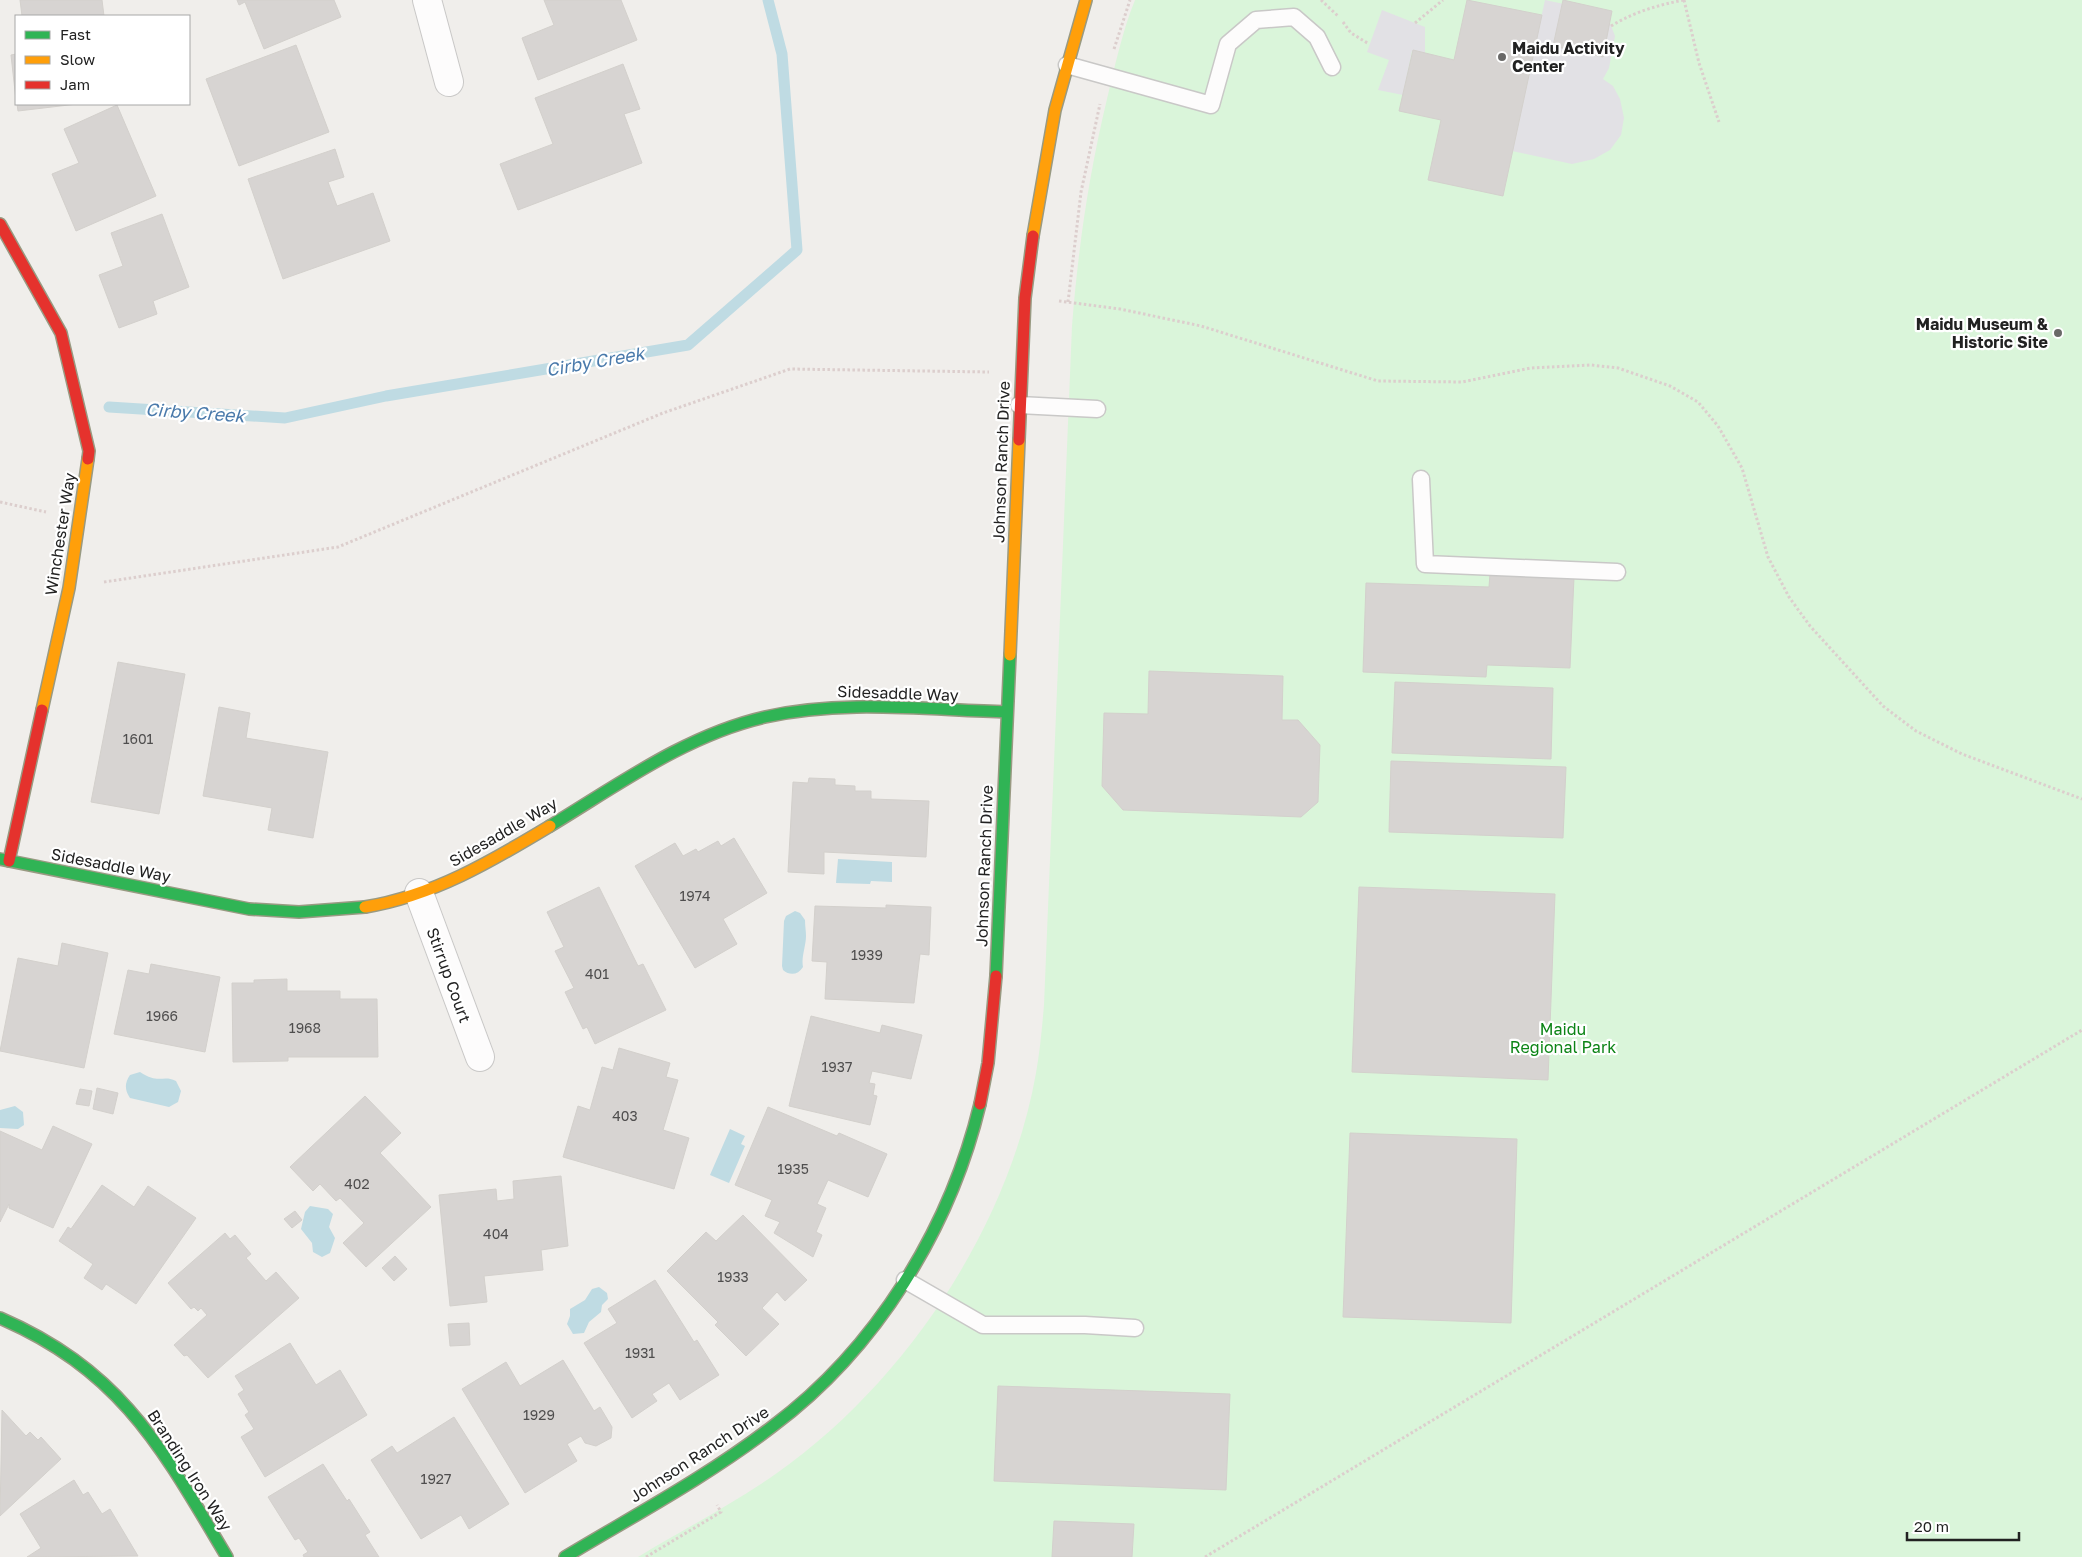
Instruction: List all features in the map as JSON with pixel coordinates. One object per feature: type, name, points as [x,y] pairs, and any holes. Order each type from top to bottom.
[{"type":"street","points":[[427,0],[449,82]]},
{"type":"street","name":"Johnson Ranch Drive","points":[[565,1557],[700,1476],[775,1425],[826,1381],[870,1329],[905,1280],[934,1227],[961,1168],[980,1108],[990,1051],[996,985],[1025,298],[1041,175],[1067,65],[1086,0]]},
{"type":"street","name":"Winchester Way","points":[[0,224],[61,333],[89,451],[69,588],[4,860]]},
{"type":"street","name":"Sidesaddle Way","points":[[4,860],[249,909],[289,913],[361,908],[419,893],[446,883],[484,864],[664,757],[732,726],[791,711],[827,707],[1007,712]]},
{"type":"street","name":"Stirrup Court","points":[[419,893],[480,1057]]},
{"type":"street","name":"Branding Iron Way","points":[[0,1318],[36,1333],[95,1375],[118,1396],[139,1419],[157,1445],[227,1557]]},
{"type":"lane","points":[[1067,65],[1211,105],[1228,44],[1256,20],[1294,17],[1317,37],[1332,67]]},
{"type":"lane","points":[[1019,405],[1097,409]]},
{"type":"lane","points":[[1421,478],[1425,564],[1617,572]]},
{"type":"lane","points":[[905,1280],[983,1325],[1085,1325],[1135,1328]]},
{"type":"path","points":[[1068,302],[1080,192],[1106,76],[1130,0]]},
{"type":"path","points":[[1321,0],[1337,14],[1352,33],[1370,44]]},
{"type":"path","points":[[1415,23],[1443,0]]},
{"type":"path","points":[[1611,26],[1626,16],[1662,4],[1684,0],[1698,63],[1719,122]]},
{"type":"path","points":[[1025,298],[1120,309],[1201,326],[1338,371],[1378,381],[1462,382],[1531,368],[1591,365],[1618,368],[1670,386],[1698,402],[1718,426],[1742,468],[1768,557],[1789,597],[1810,626],[1883,706],[1916,731],[1962,754],[2082,799]]},
{"type":"path","points":[[69,588],[338,547],[663,413],[790,369],[1021,372]]},
{"type":"path","points":[[0,502],[79,519]]},
{"type":"path","points":[[1205,1557],[2082,1030]]},
{"type":"green space","name":"Maidu Regional Park","points":[[1135,0],[2082,0],[2082,1557],[638,1557],[726,1506],[777,1473],[824,1436],[868,1394],[908,1347],[944,1297],[976,1244],[1002,1188],[1022,1131],[1036,1073],[1044,1005],[1074,297],[1085,212],[1095,155],[1119,49]]},
{"type":"shaded area","points":[[1545,0],[1606,13],[1615,36],[1609,68],[1603,79],[1613,86],[1620,99],[1624,118],[1621,135],[1610,150],[1594,159],[1572,164],[1512,151]]},
{"type":"shaded area","points":[[1382,10],[1425,27],[1425,53],[1412,51],[1403,95],[1378,90],[1389,60],[1367,52]]},
{"type":"water","points":[[838,859],[892,862],[892,882],[871,881],[870,884],[836,883]]},
{"type":"water","points":[[795,911],[800,913],[805,920],[806,940],[803,967],[799,972],[791,974],[783,970],[782,966],[784,921],[786,916]]},
{"type":"water","points":[[140,1072],[156,1079],[167,1078],[176,1081],[181,1091],[178,1102],[169,1107],[130,1098],[126,1090],[127,1081],[130,1075]]},
{"type":"water","points":[[15,1106],[23,1112],[24,1125],[18,1129],[0,1128],[0,1110]]},
{"type":"water","points":[[730,1129],[745,1136],[741,1144],[745,1146],[729,1183],[710,1175]]},
{"type":"water","points":[[310,1206],[328,1209],[333,1214],[329,1227],[335,1238],[330,1253],[322,1257],[313,1252],[312,1243],[301,1229],[305,1212]]},
{"type":"water","points":[[599,1287],[607,1293],[608,1299],[602,1305],[601,1312],[589,1322],[584,1333],[573,1334],[567,1324],[570,1309],[585,1300],[592,1289]]},
{"type":"building","points":[[20,0],[102,0],[104,15],[22,15]]},
{"type":"building","points":[[237,0],[334,0],[341,17],[264,49],[245,2],[239,5]]},
{"type":"building","points":[[544,0],[621,0],[637,40],[538,80],[522,38],[554,25]]},
{"type":"building","points":[[1467,0],[1542,15],[1503,196],[1428,180],[1441,120],[1399,111],[1413,50],[1454,60]]},
{"type":"building","points":[[1563,0],[1612,11],[1603,57],[1553,46]]},
{"type":"building","points":[[296,45],[329,132],[239,166],[206,79]]},
{"type":"building","points":[[15,54],[15,91],[11,55]]},
{"type":"building","points":[[623,64],[640,109],[624,114],[642,163],[518,210],[500,164],[553,144],[535,98]]},
{"type":"building","points":[[17,105],[69,105],[18,111]]},
{"type":"building","points":[[117,105],[156,196],[76,231],[52,174],[79,163],[64,129]]},
{"type":"building","points":[[335,149],[344,177],[328,182],[337,206],[373,193],[390,241],[283,279],[248,179]]},
{"type":"building","points":[[162,214],[189,287],[153,301],[157,314],[119,328],[99,275],[123,266],[111,233]]},
{"type":"building","points":[[1490,574],[1574,577],[1570,668],[1487,665],[1486,677],[1363,672],[1366,583],[1489,587]]},
{"type":"building","points":[[118,662],[185,674],[159,814],[91,802]]},
{"type":"building","points":[[1149,671],[1283,676],[1282,720],[1298,720],[1320,745],[1318,802],[1301,817],[1123,810],[1102,786],[1104,713],[1148,714]]},
{"type":"building","points":[[1395,682],[1553,688],[1551,759],[1392,753]]},
{"type":"building","points":[[219,707],[250,713],[246,738],[328,752],[313,838],[268,830],[272,808],[203,796]]},
{"type":"building","points":[[1391,761],[1566,767],[1563,838],[1389,832]]},
{"type":"building","points":[[809,778],[835,779],[835,785],[855,786],[855,791],[871,791],[871,799],[929,801],[926,857],[824,852],[824,874],[788,872],[793,782],[808,783]]},
{"type":"building","points":[[734,838],[767,893],[723,919],[737,944],[695,968],[635,866],[675,843],[683,856],[696,849],[698,852],[718,841],[721,846]]},
{"type":"building","points":[[599,887],[638,966],[643,964],[666,1010],[595,1044],[587,1027],[583,1029],[565,992],[574,988],[555,951],[564,947],[547,912]]},
{"type":"building","points":[[1359,887],[1555,894],[1548,1080],[1352,1072]]},
{"type":"building","points":[[886,905],[931,907],[929,955],[920,954],[914,1003],[825,999],[827,962],[812,961],[815,906],[886,908]]},
{"type":"building","points":[[62,943],[108,953],[84,1068],[0,1051],[18,958],[58,966]]},
{"type":"building","points":[[151,964],[220,977],[205,1052],[114,1034],[128,970],[149,974]]},
{"type":"building","points":[[287,979],[287,991],[340,991],[340,999],[377,999],[378,1057],[288,1057],[288,1061],[233,1062],[232,983],[254,983],[254,980]]},
{"type":"building","points":[[811,1016],[880,1033],[882,1025],[922,1035],[911,1079],[872,1071],[869,1083],[875,1084],[873,1095],[877,1096],[870,1125],[789,1106]]},
{"type":"building","points":[[619,1048],[670,1063],[666,1077],[678,1080],[663,1130],[689,1138],[674,1189],[563,1157],[578,1106],[590,1110],[602,1067],[613,1070]]},
{"type":"building","points":[[97,1088],[118,1093],[113,1114],[93,1109]]},
{"type":"building","points":[[80,1089],[92,1091],[89,1106],[76,1104]]},
{"type":"building","points":[[365,1096],[401,1133],[380,1153],[431,1207],[366,1267],[343,1243],[364,1223],[340,1198],[336,1201],[320,1184],[313,1191],[290,1167]]},
{"type":"building","points":[[768,1107],[837,1136],[839,1133],[887,1154],[868,1197],[828,1180],[817,1204],[826,1208],[816,1232],[822,1235],[813,1257],[774,1233],[780,1222],[765,1216],[772,1200],[735,1185]]},
{"type":"building","points":[[53,1126],[92,1144],[53,1228],[9,1208],[9,1204],[0,1222],[0,1131],[42,1150]]},
{"type":"building","points":[[1350,1133],[1517,1139],[1511,1323],[1343,1317]]},
{"type":"building","points":[[561,1176],[568,1246],[541,1250],[543,1270],[484,1276],[487,1302],[450,1306],[439,1195],[496,1189],[497,1201],[514,1199],[513,1181]]},
{"type":"building","points":[[102,1185],[134,1207],[148,1186],[196,1218],[136,1304],[106,1284],[102,1290],[84,1278],[93,1264],[59,1241],[68,1227],[71,1229]]},
{"type":"building","points":[[295,1211],[302,1220],[292,1228],[284,1219]]},
{"type":"building","points":[[743,1215],[807,1280],[785,1301],[777,1292],[762,1308],[779,1324],[746,1356],[715,1325],[718,1322],[667,1271],[706,1232],[716,1241]]},
{"type":"building","points":[[225,1233],[230,1239],[235,1235],[251,1254],[246,1258],[266,1281],[276,1272],[299,1298],[208,1378],[187,1355],[184,1356],[174,1345],[207,1315],[201,1308],[198,1311],[194,1307],[191,1309],[168,1283]]},
{"type":"building","points":[[395,1256],[407,1269],[394,1281],[382,1268]]},
{"type":"building","points":[[655,1280],[694,1342],[697,1340],[719,1375],[680,1400],[669,1383],[652,1394],[657,1401],[632,1418],[584,1343],[617,1323],[608,1309]]},
{"type":"building","points":[[469,1323],[470,1345],[450,1346],[448,1324]]},
{"type":"building","points":[[290,1343],[316,1385],[340,1370],[367,1415],[265,1477],[241,1437],[254,1429],[245,1415],[249,1412],[238,1394],[244,1390],[235,1376]]},
{"type":"building","points":[[563,1360],[594,1411],[600,1407],[612,1427],[611,1438],[596,1446],[585,1443],[581,1436],[567,1444],[577,1461],[525,1493],[462,1389],[506,1362],[520,1386]]},
{"type":"building","points":[[998,1386],[1230,1394],[1226,1490],[994,1481]]},
{"type":"building","points":[[2,1410],[26,1436],[30,1432],[38,1440],[41,1437],[61,1459],[0,1516]]},
{"type":"building","points":[[454,1417],[509,1504],[469,1529],[461,1515],[421,1539],[371,1460],[392,1446],[397,1453]]},
{"type":"building","points":[[323,1464],[370,1532],[365,1535],[379,1557],[304,1557],[303,1555],[308,1552],[299,1538],[295,1540],[268,1497]]},
{"type":"building","points":[[74,1480],[83,1495],[88,1492],[102,1514],[110,1509],[138,1556],[27,1557],[41,1548],[20,1514]]},
{"type":"building","points":[[1054,1521],[1134,1524],[1132,1557],[1052,1557]]},
{"type":"waterway","name":"Cirby Creek","points":[[109,407],[285,418],[386,396],[688,345],[797,250],[782,54],[768,0]]},
{"type":"traffic: fast","points":[[996,976],[1010,655]]},
{"type":"traffic: fast","points":[[550,826],[627,778],[680,749],[736,725],[765,717],[825,708],[855,707],[1007,712]]},
{"type":"traffic: fast","points":[[0,859],[249,909],[299,912],[365,907]]},
{"type":"traffic: fast","points":[[565,1557],[723,1462],[773,1426],[810,1395],[845,1361],[876,1323],[904,1283],[928,1241],[967,1151],[980,1104]]},
{"type":"traffic: fast","points":[[0,1318],[42,1339],[78,1362],[108,1388],[135,1416],[159,1447],[227,1557]]},
{"type":"traffic: slow","points":[[1033,236],[1055,110],[1086,0]]},
{"type":"traffic: slow","points":[[1010,655],[1019,440]]},
{"type":"traffic: slow","points":[[42,710],[69,588],[88,459]]},
{"type":"traffic: slow","points":[[365,907],[414,895],[461,876],[550,826]]},
{"type":"traffic: jam","points":[[0,224],[61,333],[89,451],[88,459]]},
{"type":"traffic: jam","points":[[1019,440],[1025,298],[1033,236]]},
{"type":"traffic: jam","points":[[9,861],[42,710]]},
{"type":"traffic: jam","points":[[980,1104],[988,1063],[996,976]]},
{"type":"place","name":"Maidu Activity Center","points":[[1502,57]]},
{"type":"place","name":"Maidu Museum & Historic Site","points":[[2058,333]]}]
